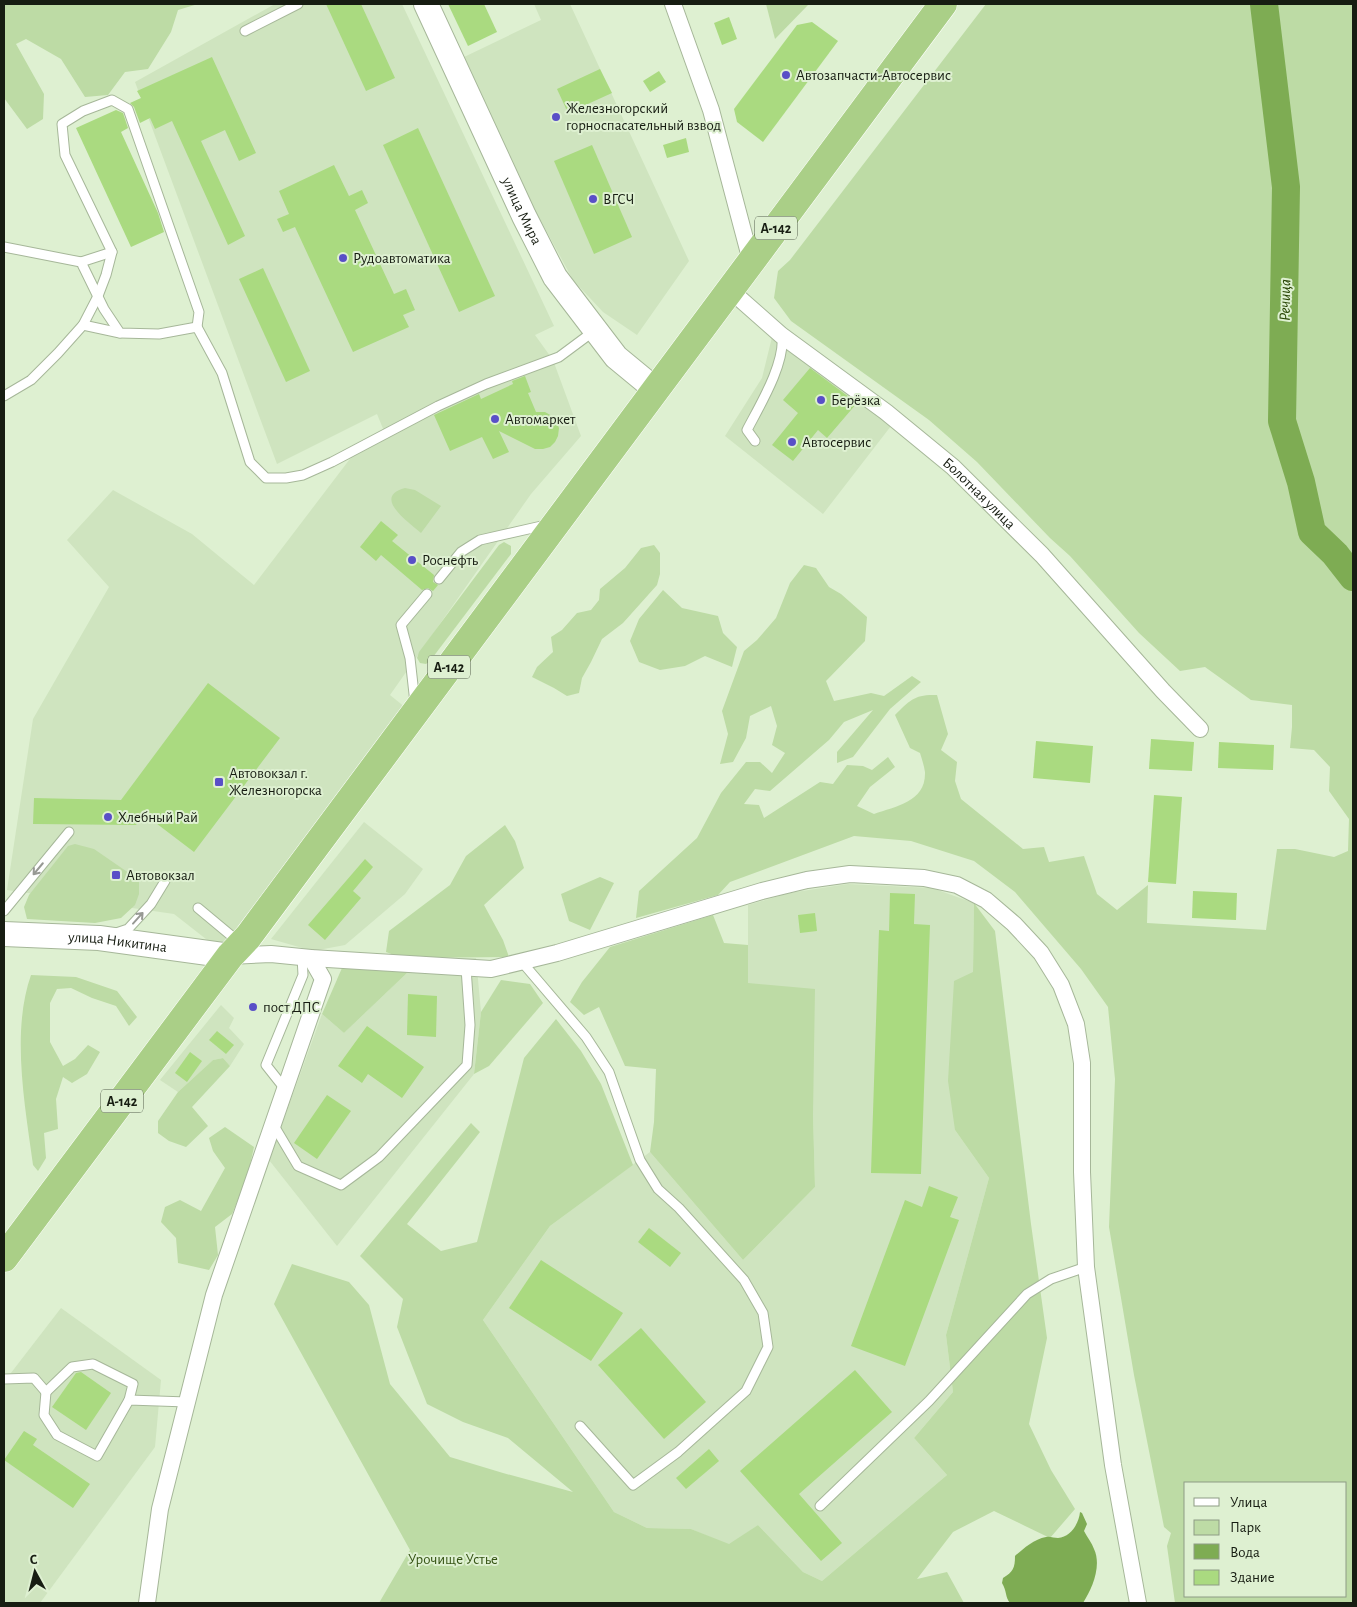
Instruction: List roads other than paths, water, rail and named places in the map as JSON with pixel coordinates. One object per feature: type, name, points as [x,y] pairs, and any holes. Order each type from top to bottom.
[{"type":"highway","name":"А-142","points":[[4,1258],[416,712],[943,4]]},
{"type":"main road","name":"улица Мира","points":[[426,4],[538,247],[555,277],[616,357],[656,390]]},
{"type":"main road","name":"улица Никитина","points":[[4,934],[99,938],[236,950]]},
{"type":"street","points":[[673,4],[711,110],[751,261]]},
{"type":"street","name":"Болотная улица","points":[[730,290],[781,335],[886,412],[952,467],[1042,555],[1163,691],[1200,729]]},
{"type":"street","points":[[236,950],[307,958],[491,969],[557,953],[762,891],[807,880],[841,876],[891,875],[924,878],[957,885],[986,900],[1014,924],[1041,953],[1061,986],[1076,1024],[1082,1063],[1082,1172],[1086,1267],[1113,1465],[1138,1603]]},
{"type":"street","points":[[148,1603],[160,1509],[214,1295],[324,979],[307,958]]},
{"type":"lane","points":[[245,31],[298,4]]},
{"type":"lane","points":[[4,396],[31,380],[82,325],[98,296],[106,275],[112,252],[65,156],[62,124],[83,111],[112,100],[128,109],[199,312],[197,328],[222,372],[250,462],[266,478],[286,478],[303,475],[486,384],[559,357],[595,331]]},
{"type":"lane","points":[[4,247],[81,262],[112,252]]},
{"type":"lane","points":[[81,262],[104,309],[120,333]]},
{"type":"lane","points":[[82,325],[120,333],[159,334],[197,328]]},
{"type":"lane","points":[[755,441],[747,430],[770,385],[783,346],[781,335]]},
{"type":"lane","points":[[439,579],[460,552],[480,540],[533,529],[556,522]]},
{"type":"lane","points":[[416,712],[410,658],[401,625],[427,594]]},
{"type":"lane","points":[[4,910],[69,832]]},
{"type":"lane","points":[[99,938],[128,929],[151,904],[165,881]]},
{"type":"lane","points":[[198,908],[236,950]]},
{"type":"lane","points":[[285,1089],[266,1065],[307,958]]},
{"type":"lane","points":[[522,962],[586,1037],[609,1072],[640,1160],[658,1189],[679,1208],[744,1280],[763,1313],[768,1347],[746,1391],[678,1452],[633,1485],[580,1426]]},
{"type":"lane","points":[[273,1124],[298,1166],[341,1185],[379,1157],[467,1065],[470,1025],[466,968]]},
{"type":"lane","points":[[820,1506],[929,1401],[1028,1294],[1050,1279],[1086,1267]]},
{"type":"lane","points":[[93,1364],[133,1384],[129,1400],[97,1456],[57,1435],[44,1415],[46,1392],[72,1367],[93,1364]]},
{"type":"lane","points":[[4,1379],[34,1378],[46,1392]]},
{"type":"lane","points":[[129,1400],[187,1402]]},
{"type":"water","points":[[1080,1512],[1087,1524],[1084,1531],[1093,1547],[1097,1563],[1093,1584],[1083,1603],[1010,1603],[1002,1583],[1003,1578],[1013,1569],[1015,1556],[1037,1540],[1067,1535],[1076,1525]]},
{"type":"waterway","name":"Речица","points":[[1264,4],[1286,187],[1282,421],[1301,482],[1312,532],[1335,554],[1353,577]]},
{"type":"place","name":"Автозапчасти-Автосервис","points":[[786,75]]},
{"type":"place","name":"Железногорский горноспасательный взвод","points":[[556,117]]},
{"type":"place","name":"ВГСЧ","points":[[593,199]]},
{"type":"place","name":"Рудоавтоматика","points":[[343,258]]},
{"type":"place","name":"Берёзка","points":[[821,400]]},
{"type":"place","name":"Автомаркет","points":[[495,419]]},
{"type":"place","name":"Автосервис","points":[[792,442]]},
{"type":"place","name":"Роснефть","points":[[412,560]]},
{"type":"place","name":"Автовокзал г. Железногорска","points":[[219,782]]},
{"type":"place","name":"Хлебный Рай","points":[[108,817]]},
{"type":"place","name":"Автовокзал","points":[[116,875]]},
{"type":"place","name":"пост ДПС","points":[[253,1007]]},
{"type":"park label","name":"Урочище Устье","points":[[453,1559]]}]
